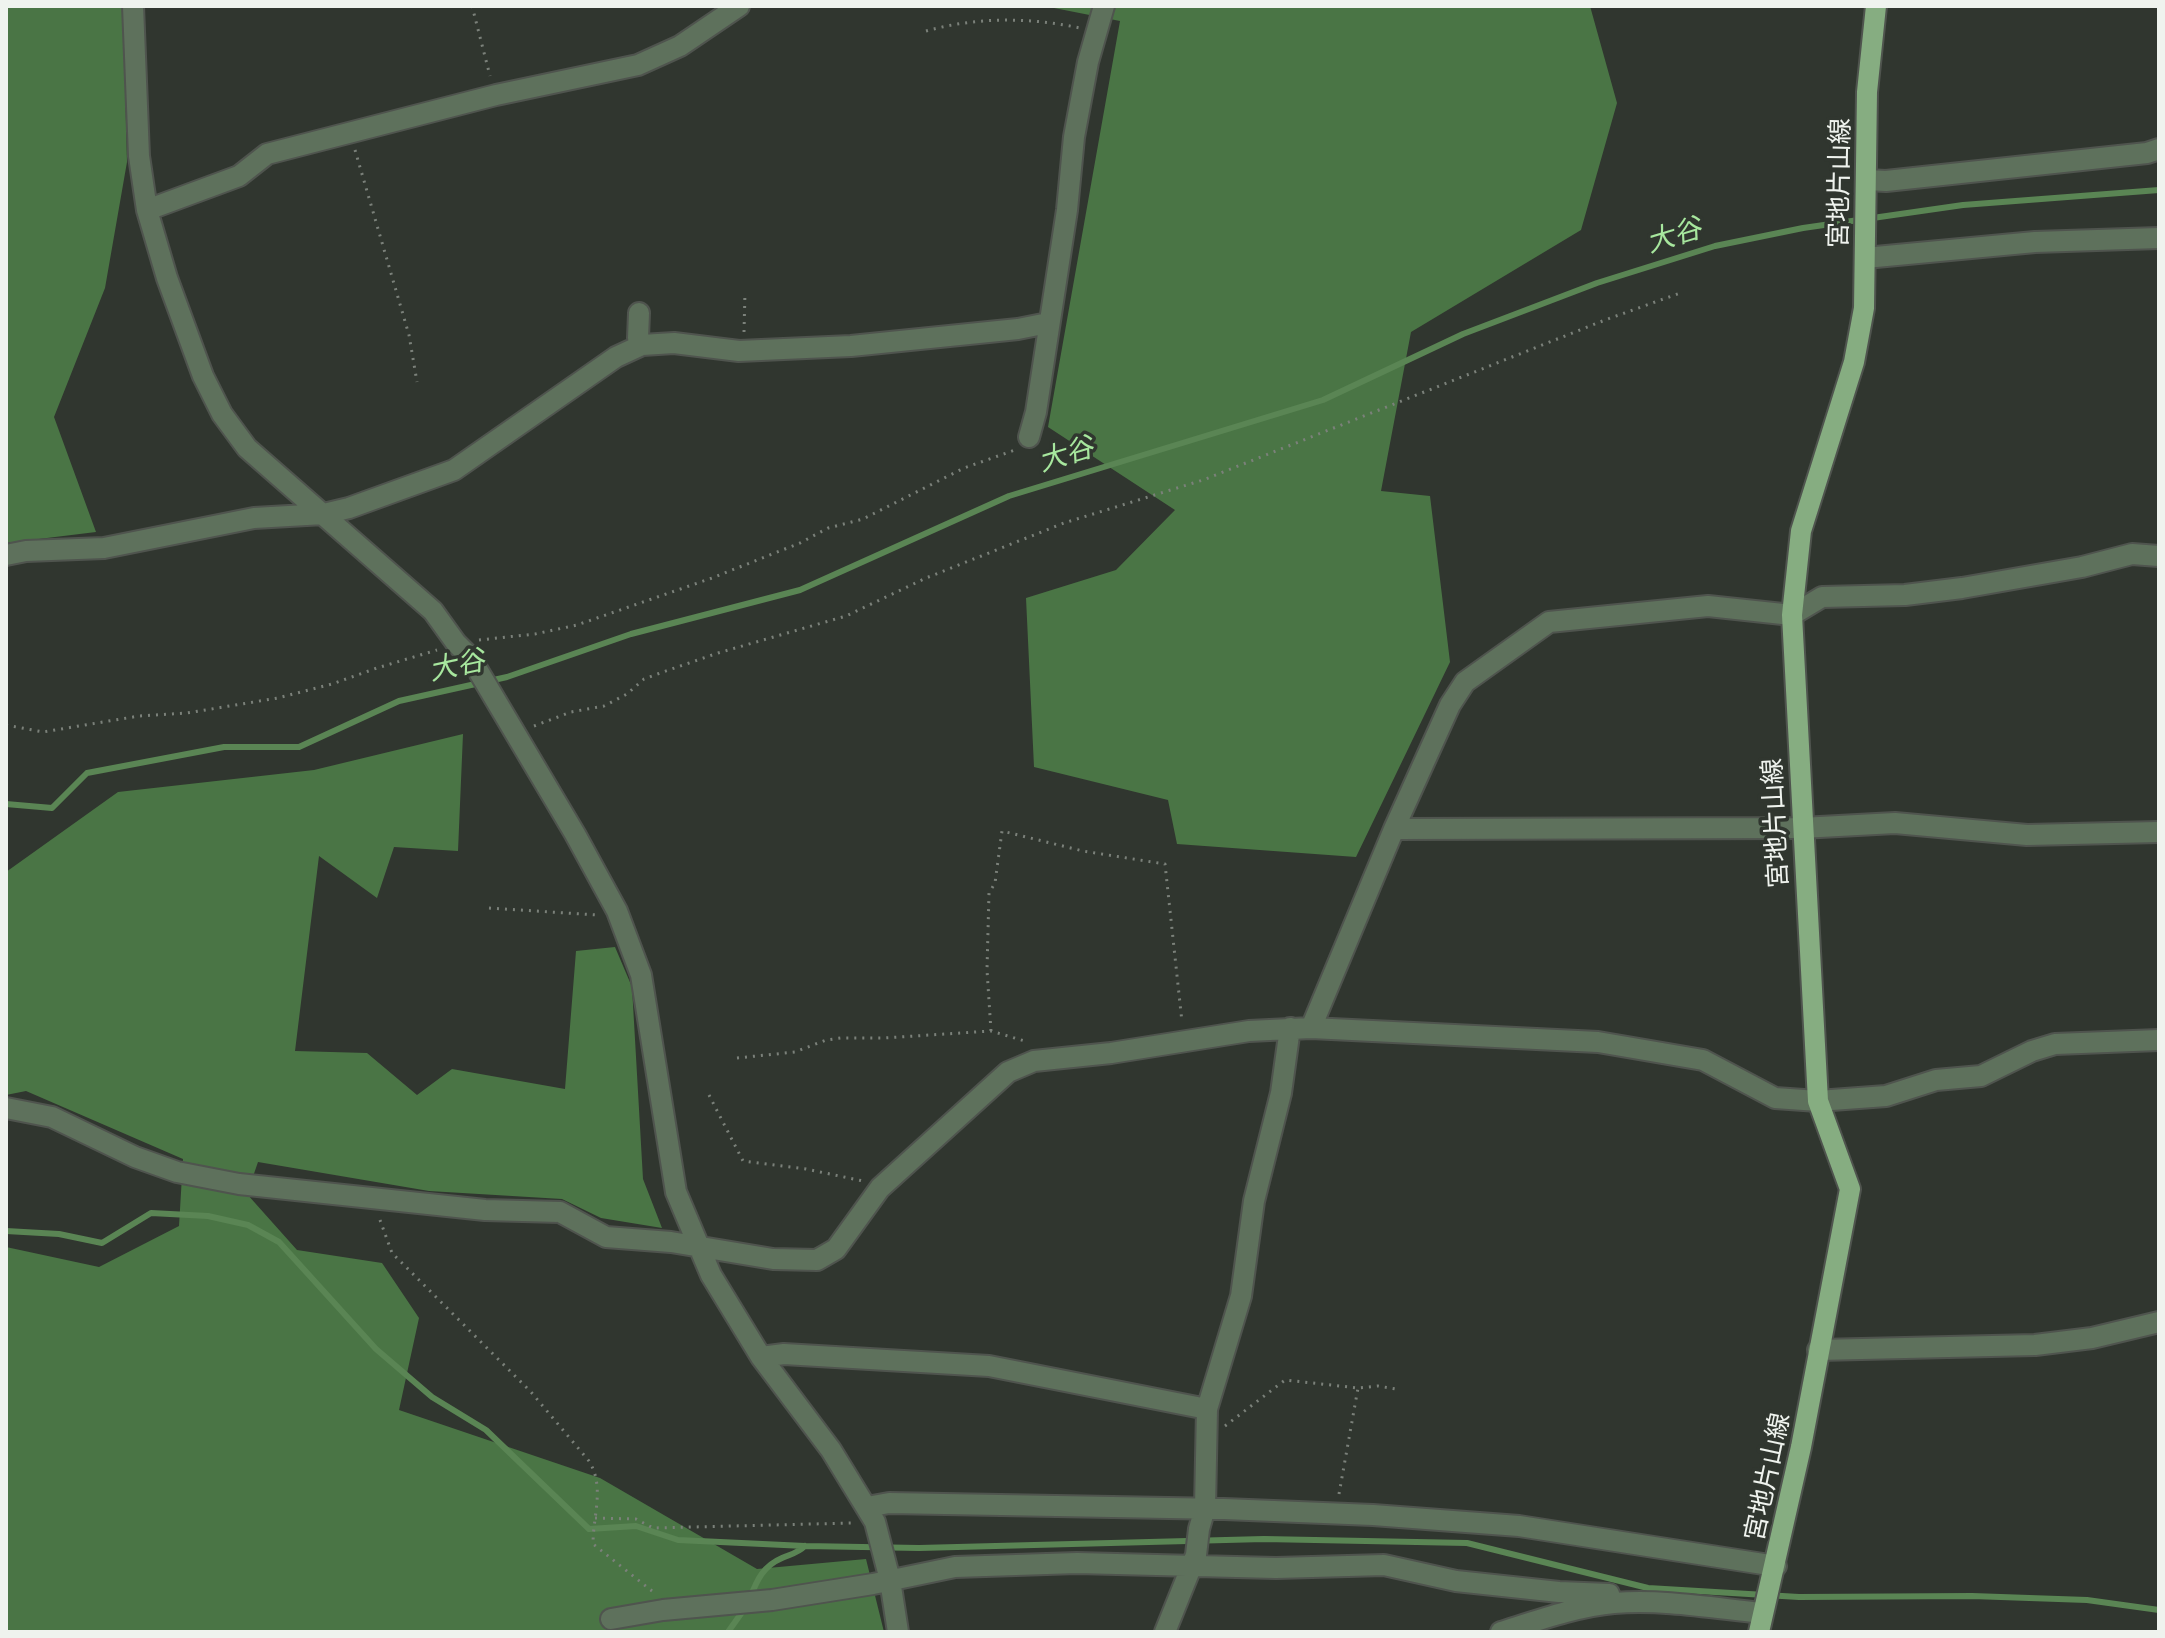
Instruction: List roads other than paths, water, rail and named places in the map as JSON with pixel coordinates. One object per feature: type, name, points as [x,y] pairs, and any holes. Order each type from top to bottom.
[{"type":"main road","name":"宮地片山線","points":[[1760,1622],[1774,1573],[1801,1447],[1850,1189],[1818,1101],[1792,615],[1801,531],[1854,362],[1864,308],[1867,92],[1876,6]]},
{"type":"street","points":[[133,6],[139,156],[147,210],[203,376],[222,414],[247,448],[433,611],[463,650],[503,712],[617,911],[641,975],[676,1192],[711,1275],[761,1357],[831,1450],[871,1515],[890,1580],[898,1632]]},
{"type":"street","points":[[147,210],[239,176],[267,154],[496,95],[638,65],[680,46],[739,6]]},
{"type":"street","points":[[1029,437],[1036,412],[1067,210],[1074,137],[1088,62],[1104,6]]},
{"type":"street","points":[[1867,189],[1886,181],[2147,153],[2159,149]]},
{"type":"street","points":[[1865,253],[2159,238]]},
{"type":"street","points":[[639,313],[638,338],[642,345]]},
{"type":"street","points":[[6,555],[26,551],[104,548],[254,518],[324,514],[454,470],[616,357],[642,345],[674,343],[744,351],[851,346],[1018,329],[1048,323]]},
{"type":"street","points":[[1311,1028],[1394,829],[1450,705],[1465,682],[1549,622],[1708,606],[1792,615],[1822,597],[1905,595],[1948,590],[2082,567],[2132,554],[2159,556]]},
{"type":"street","points":[[1394,829],[1801,828],[1895,823],[2027,835],[2159,832]]},
{"type":"street","points":[[6,1108],[52,1117],[135,1157],[177,1172],[239,1184],[485,1210],[560,1212],[606,1237],[671,1242],[773,1259],[817,1260],[836,1249],[880,1188],[1008,1072],[1034,1061],[1290,1028],[1598,1042],[1703,1060],[1775,1098],[1818,1101],[1886,1096],[1936,1080],[1981,1076],[2032,1051],[2055,1044],[2159,1040]]},
{"type":"street","points":[[1165,1632],[1196,1555],[1205,1508],[1207,1409],[1241,1296],[1254,1201],[1281,1093],[1290,1028]]},
{"type":"street","points":[[1818,1350],[2035,1345],[2092,1338],[2159,1322]]},
{"type":"street","points":[[761,1357],[784,1354],[989,1366],[1207,1409]]},
{"type":"street","points":[[871,1515],[889,1503],[1205,1508],[1337,1514],[1519,1526],[1774,1573]]},
{"type":"street","points":[[611,1619],[772,1600],[955,1567],[1077,1563],[1384,1565],[1456,1581],[1609,1594],[1612,1603]]},
{"type":"street","points":[[1501,1632],[1612,1603],[1662,1603],[1760,1622]]},
{"type":"waterway","name":"大谷","points":[[6,804],[52,808],[87,773],[224,747],[299,747],[399,701],[507,677],[631,634],[800,590],[1009,496],[1323,400],[1463,334],[1597,283],[1715,246],[1803,228],[1963,205],[2159,190]]},
{"type":"waterway","points":[[6,1231],[59,1234],[102,1243],[151,1213],[208,1216],[248,1225],[279,1242],[376,1349],[432,1397],[486,1430],[589,1529],[636,1526],[678,1540],[919,1548],[1264,1539],[1467,1543],[1648,1588],[1799,1597],[1972,1596],[2087,1600],[2159,1610]]},
{"type":"waterway","points":[[750,1598],[765,1569],[805,1546]]},
{"type":"waterway","points":[[728,1632],[745,1608]]}]
